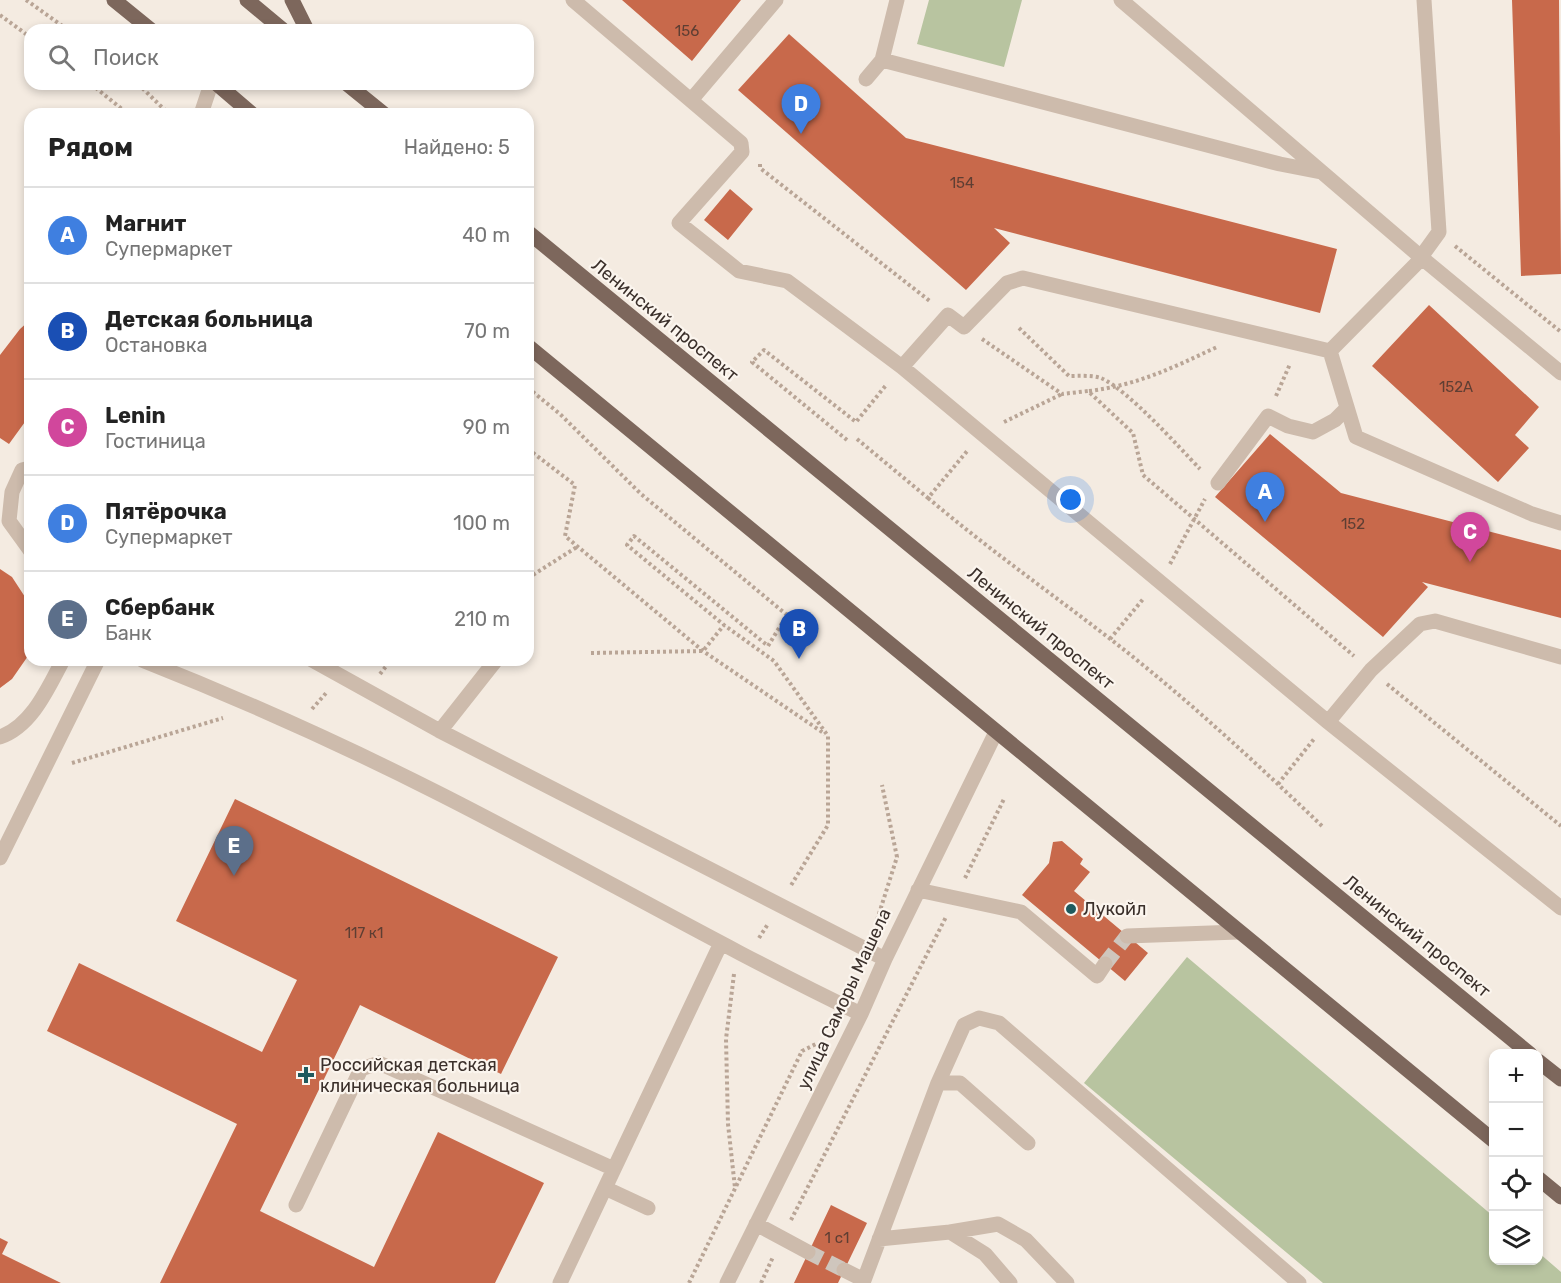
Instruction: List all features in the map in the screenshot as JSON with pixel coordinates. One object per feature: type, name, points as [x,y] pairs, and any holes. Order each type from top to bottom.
[{"type":"main road","points":[[114,0],[144,24]]},
{"type":"main road","points":[[247,0],[276,24]]},
{"type":"main road","points":[[292,0],[304,24]]},
{"type":"main road","points":[[224,90],[245,108]]},
{"type":"main road","points":[[354,90],[377,108]]},
{"type":"main road","name":"Ленинский проспект","points":[[534,237],[1525,1049]]},
{"type":"main road","points":[[534,351],[1489,1137]]},
{"type":"main road","points":[[1543,1064],[1561,1079]]},
{"type":"main road","points":[[1543,1181],[1561,1197]]},
{"type":"street","points":[[573,0],[741,143],[742,152],[679,223],[739,271],[787,281],[902,367],[1328,723],[1561,908]]},
{"type":"street","points":[[692,99],[776,0]]},
{"type":"street","points":[[866,79],[882,60],[897,0]]},
{"type":"street","points":[[1120,0],[1421,258],[1561,373]]},
{"type":"street","points":[[1330,351],[1421,258],[1439,232],[1424,0]]},
{"type":"street","points":[[882,60],[1257,158],[1322,172]]},
{"type":"street","points":[[203,108],[209,90]]},
{"type":"street","points":[[902,367],[948,315],[964,327],[1007,284],[1023,278],[1330,351]]},
{"type":"street","points":[[1330,351],[1356,437],[1532,514],[1561,523]]},
{"type":"street","points":[[1218,483],[1268,416],[1288,426],[1313,432],[1335,420],[1347,408]]},
{"type":"street","points":[[24,470],[12,492],[4,520],[24,543]]},
{"type":"street","points":[[1328,723],[1371,670],[1420,624],[1436,621],[1561,657]]},
{"type":"street","points":[[0,737],[8,734],[39,705],[60,666]]},
{"type":"street","points":[[0,858],[95,666]]},
{"type":"street","points":[[157,666],[261,707],[436,792],[721,944],[861,1014]]},
{"type":"street","points":[[322,666],[440,731],[885,959]]},
{"type":"street","points":[[440,731],[491,666]]},
{"type":"street","name":"улица Саморы Машела","points":[[728,1283],[861,1014],[918,890],[996,732]]},
{"type":"street","points":[[918,890],[1021,912],[1097,976],[1105,964]]},
{"type":"street","points":[[1127,936],[1238,932]]},
{"type":"street","points":[[560,1283],[721,944]]},
{"type":"street","points":[[844,1270],[863,1281],[938,1083],[964,1025],[979,1018],[999,1023],[1299,1283]]},
{"type":"street","points":[[296,1205],[362,1069],[379,1063],[614,1169]]},
{"type":"street","points":[[938,1083],[960,1083],[1028,1143]]},
{"type":"street","points":[[605,1188],[648,1208]]},
{"type":"street","points":[[756,1224],[808,1252]]},
{"type":"street","points":[[879,1239],[950,1232],[998,1224],[1026,1240],[1067,1283]]},
{"type":"street","points":[[950,1232],[985,1254],[1010,1283]]},
{"type":"path","points":[[26,0],[60,24]]},
{"type":"path","points":[[0,15],[24,33]]},
{"type":"path","points":[[98,90],[121,108]]},
{"type":"path","points":[[144,90],[163,108]]},
{"type":"path","points":[[759,159],[760,168],[948,315]]},
{"type":"path","points":[[1439,232],[1561,332]]},
{"type":"path","points":[[964,327],[1062,394],[1115,388],[1158,376],[1247,332]]},
{"type":"path","points":[[1018,328],[1068,376],[1100,378],[1115,388],[1169,436],[1207,477],[1218,483]]},
{"type":"path","points":[[1268,416],[1299,343]]},
{"type":"path","points":[[847,440],[752,362],[764,350],[856,422],[902,367]]},
{"type":"path","points":[[1088,391],[1133,434],[1143,475],[1371,670],[1561,826]]},
{"type":"path","points":[[534,393],[560,414],[641,494],[787,615],[768,646],[634,536],[627,545],[724,625],[774,661]]},
{"type":"path","points":[[857,439],[906,480]]},
{"type":"path","points":[[534,454],[575,485],[565,536],[703,651],[828,736]]},
{"type":"path","points":[[928,498],[996,555],[1110,639],[1234,742],[1322,826]]},
{"type":"path","points":[[534,574],[577,547]]},
{"type":"path","points":[[703,651],[724,625]]},
{"type":"path","points":[[745,641],[750,633]]},
{"type":"path","points":[[591,653],[703,651]]},
{"type":"path","points":[[298,725],[340,676]]},
{"type":"path","points":[[42,772],[261,707]]},
{"type":"path","points":[[1278,784],[1328,723]]},
{"type":"path","points":[[867,950],[897,857],[882,785]]},
{"type":"path","points":[[761,1283],[1004,799]]},
{"type":"path","points":[[689,1283],[802,1051],[817,1046],[838,1003]]},
{"type":"green space","points":[[929,0],[1022,0],[1004,67],[917,44]]},
{"type":"green space","points":[[1187,957],[1489,1213],[1489,1265],[1543,1265],[1543,1256],[1561,1272],[1561,1283],[1323,1283],[1084,1083]]},
{"type":"building","points":[[622,0],[741,0],[692,61]]},
{"type":"building","points":[[1512,0],[1559,0],[1561,274],[1521,276]]},
{"type":"building","points":[[789,34],[906,138],[1337,249],[1320,313],[994,228],[1010,243],[966,290],[738,90]]},
{"type":"building","points":[[730,189],[753,209],[728,240],[704,220]]},
{"type":"building","points":[[1429,305],[1539,407],[1515,435],[1529,448],[1498,482],[1372,366]]},
{"type":"building","points":[[24,325],[24,423],[9,444],[0,438],[0,355]]},
{"type":"building","points":[[1270,434],[1341,493],[1561,550],[1561,618],[1422,582],[1428,587],[1383,637],[1215,497]]},
{"type":"building","points":[[0,569],[12,577],[24,595],[24,662],[12,679],[0,688]]},
{"type":"building","points":[[235,799],[558,957],[501,1074],[360,1005],[260,1211],[374,1267],[438,1132],[544,1183],[495,1283],[160,1283],[237,1124],[47,1031],[79,963],[262,1052],[297,980],[176,921]]},
{"type":"building","points":[[1062,841],[1083,859],[1080,864],[1090,872],[1074,891],[1148,953],[1125,981],[1022,895],[1049,863],[1053,842]]},
{"type":"building","points":[[831,1205],[867,1223],[838,1283],[794,1283]]},
{"type":"building","points":[[0,1238],[8,1242],[2,1254],[61,1283],[0,1283]]},
{"type":"tunnel","points":[[1105,964],[1127,936]]},
{"type":"tunnel","points":[[808,1252],[844,1270]]},
{"type":"place","name":"Пятёрочка","points":[[801,134]]},
{"type":"place","name":"Магнит","points":[[1265,522]]},
{"type":"place","name":"Lenin","points":[[1470,562]]},
{"type":"place","name":"Детская больница","points":[[799,659]]},
{"type":"place","name":"Сбербанк","points":[[234,876]]},
{"type":"place","name":"Лукойл","points":[[1071,909]]},
{"type":"place","name":"Российская детская клиническая больница","points":[[306,1075]]}]
